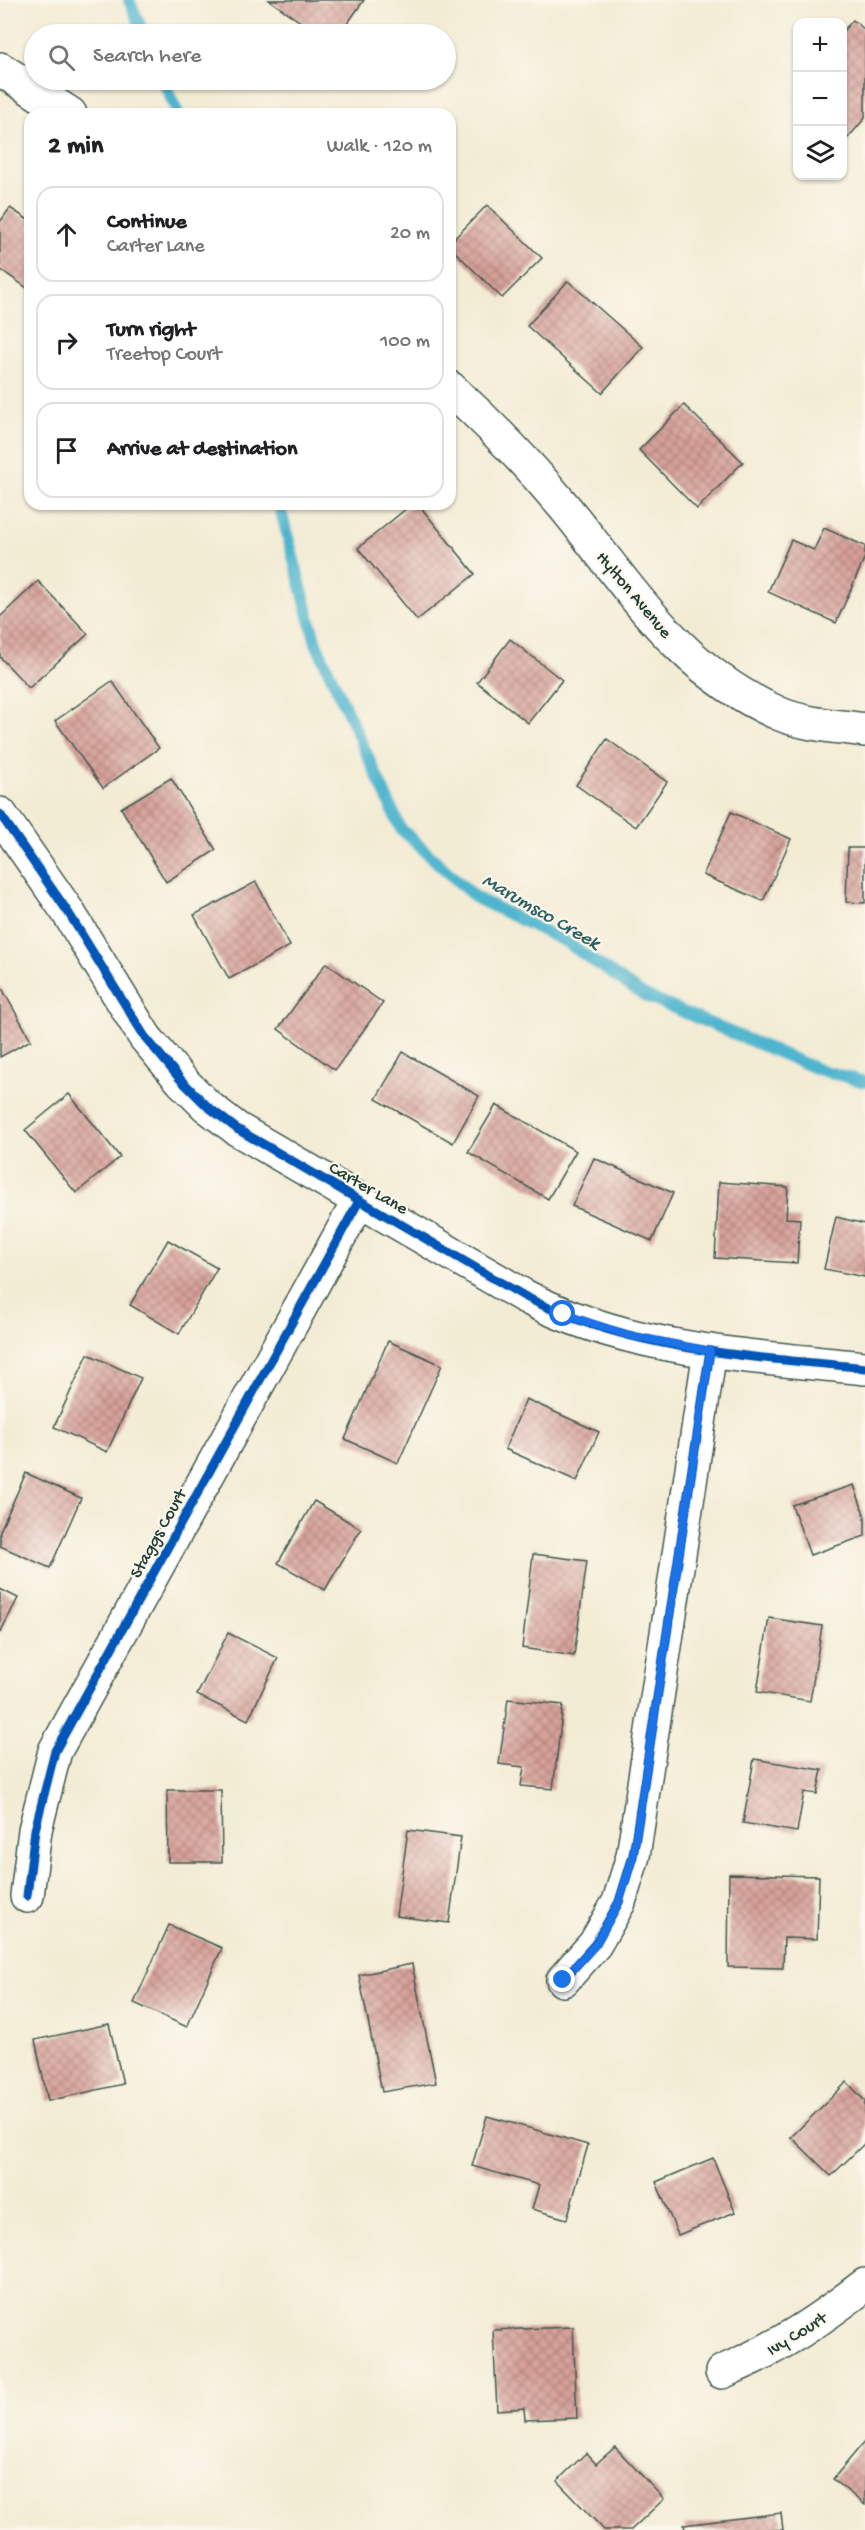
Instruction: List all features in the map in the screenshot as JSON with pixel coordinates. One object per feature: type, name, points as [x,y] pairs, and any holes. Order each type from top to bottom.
[{"type":"street","points":[[0,69],[24,84]]},
{"type":"street","points":[[33,90],[61,108]]},
{"type":"street","name":"Hylton Avenue","points":[[456,394],[486,421],[565,508],[646,613],[692,658],[735,689],[780,714],[806,722],[865,730]]},
{"type":"street","name":"Carter Lane","points":[[0,814],[68,912],[145,1037],[181,1080],[207,1106],[237,1128],[543,1306],[596,1326],[628,1335],[710,1351],[865,1368]]},
{"type":"street","name":"Staggs Court","points":[[27,1896],[35,1830],[55,1751],[359,1201]]},
{"type":"street","points":[[563,1980],[600,1936],[619,1902],[633,1856],[710,1351]]},
{"type":"street","name":"Ivy Court","points":[[722,2372],[759,2356],[819,2321],[865,2285]]},
{"type":"building","points":[[269,0],[364,0],[347,24],[304,24]]},
{"type":"building","points":[[853,20],[865,30],[865,118],[848,138],[847,137],[847,27]]},
{"type":"building","points":[[487,205],[542,258],[502,298],[456,253],[456,237]]},
{"type":"building","points":[[10,208],[24,217],[24,286],[0,269],[0,222]]},
{"type":"building","points":[[568,281],[643,347],[602,393],[527,326]]},
{"type":"building","points":[[684,405],[743,462],[697,509],[639,450]]},
{"type":"building","points":[[405,510],[423,510],[475,574],[417,620],[358,548]]},
{"type":"building","points":[[824,528],[865,546],[865,557],[836,623],[768,592],[791,540],[814,550]]},
{"type":"building","points":[[38,581],[88,634],[29,688],[0,657],[0,617]]},
{"type":"building","points":[[510,639],[562,680],[528,723],[477,682]]},
{"type":"building","points":[[112,681],[159,748],[103,788],[55,721]]},
{"type":"building","points":[[607,739],[667,782],[636,827],[576,785]]},
{"type":"building","points":[[171,778],[216,850],[166,882],[121,808]]},
{"type":"building","points":[[731,812],[791,839],[763,901],[703,875]]},
{"type":"building","points":[[848,848],[865,848],[865,903],[846,902]]},
{"type":"building","points":[[256,882],[290,946],[229,979],[194,915]]},
{"type":"building","points":[[326,963],[383,1003],[335,1070],[278,1029]]},
{"type":"building","points":[[0,985],[31,1040],[0,1057]]},
{"type":"building","points":[[403,1052],[479,1096],[453,1143],[376,1099]]},
{"type":"building","points":[[69,1094],[120,1157],[76,1193],[25,1130]]},
{"type":"building","points":[[496,1105],[576,1151],[548,1199],[468,1152]]},
{"type":"building","points":[[594,1158],[673,1193],[652,1241],[572,1206]]},
{"type":"building","points":[[719,1182],[788,1187],[786,1218],[800,1219],[797,1263],[715,1258]]},
{"type":"building","points":[[836,1217],[865,1224],[865,1277],[824,1269]]},
{"type":"building","points":[[168,1240],[217,1268],[179,1334],[130,1305]]},
{"type":"building","points":[[388,1341],[442,1365],[398,1463],[345,1439]]},
{"type":"building","points":[[88,1354],[141,1378],[107,1452],[54,1427]]},
{"type":"building","points":[[526,1399],[599,1432],[577,1481],[505,1449]]},
{"type":"building","points":[[26,1473],[81,1498],[50,1568],[0,1546],[0,1531]]},
{"type":"building","points":[[854,1485],[865,1517],[865,1536],[810,1555],[792,1505]]},
{"type":"building","points":[[314,1501],[361,1529],[325,1590],[278,1563]]},
{"type":"building","points":[[533,1554],[587,1561],[574,1656],[522,1648]]},
{"type":"building","points":[[0,1589],[18,1598],[0,1633]]},
{"type":"building","points":[[769,1618],[822,1626],[810,1701],[757,1692]]},
{"type":"building","points":[[228,1633],[278,1658],[248,1720],[197,1695]]},
{"type":"building","points":[[508,1699],[563,1705],[553,1789],[521,1786],[524,1767],[499,1764]]},
{"type":"building","points":[[754,1759],[822,1770],[817,1794],[804,1792],[797,1832],[743,1823]]},
{"type":"building","points":[[167,1790],[221,1790],[222,1862],[168,1862]]},
{"type":"building","points":[[408,1830],[461,1837],[449,1923],[396,1916]]},
{"type":"building","points":[[729,1874],[819,1876],[817,1939],[784,1938],[783,1968],[728,1967]]},
{"type":"building","points":[[169,1925],[222,1948],[187,2027],[134,2003]]},
{"type":"building","points":[[412,1964],[436,2083],[382,2092],[359,1975]]},
{"type":"building","points":[[109,2024],[123,2084],[48,2101],[35,2040]]},
{"type":"building","points":[[847,2082],[865,2101],[865,2143],[831,2176],[791,2137]]},
{"type":"building","points":[[487,2116],[588,2145],[567,2219],[532,2209],[539,2185],[472,2166]]},
{"type":"building","points":[[713,2158],[735,2212],[678,2235],[656,2182]]},
{"type":"building","points":[[573,2327],[577,2418],[525,2420],[524,2408],[497,2410],[493,2330]]},
{"type":"building","points":[[865,2441],[865,2505],[833,2479]]},
{"type":"building","points":[[615,2447],[664,2499],[631,2530],[604,2530],[557,2481],[586,2453],[596,2464]]},
{"type":"building","points":[[781,2513],[783,2530],[685,2530],[684,2525]]},
{"type":"waterway","name":"Marumsco Creek","points":[[129,0],[140,24]]},
{"type":"waterway","name":"Marumsco Creek","points":[[167,90],[175,108]]},
{"type":"waterway","name":"Marumsco Creek","points":[[281,510],[316,643],[401,829],[476,898],[566,942],[643,995],[817,1069],[865,1082]]},
{"type":"cycle path","points":[[0,814],[68,912],[145,1037],[181,1080],[207,1106],[237,1129],[524,1296],[564,1314],[605,1329],[690,1348],[865,1368]]},
{"type":"cycle path","points":[[27,1896],[35,1830],[55,1751],[359,1201]]},
{"type":"cycle path","points":[[563,1980],[595,1944],[619,1902],[633,1856],[710,1351]]},
{"type":"route","points":[[563,1314],[628,1335],[710,1351],[633,1856],[619,1902],[596,1944],[563,1980]]}]
